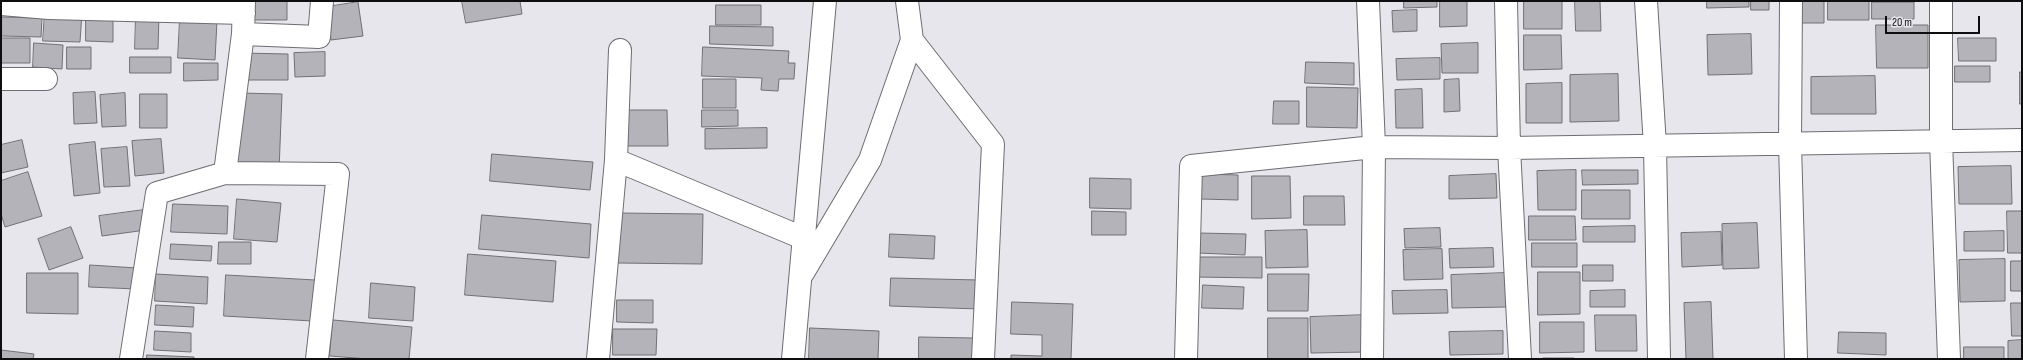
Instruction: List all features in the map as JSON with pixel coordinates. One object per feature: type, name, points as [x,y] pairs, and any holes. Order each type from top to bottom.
[{"type":"street","points":[[1,4],[152,6],[243,16],[320,37],[322,1]]},
{"type":"street","points":[[793,359],[825,1]]},
{"type":"street","points":[[800,280],[870,160],[912,40],[907,1]]},
{"type":"street","points":[[1368,1],[1374,147],[1372,359]]},
{"type":"street","points":[[1506,1],[1509,148],[1520,359]]},
{"type":"street","points":[[1646,1],[1655,146],[1659,359]]},
{"type":"street","points":[[1791,1],[1790,144],[1796,359]]},
{"type":"street","points":[[1941,1],[1941,141],[1950,359]]},
{"type":"street","points":[[225,173],[243,16]]},
{"type":"street","points":[[912,40],[993,144],[983,359]]},
{"type":"street","points":[[598,359],[616,160],[620,50]]},
{"type":"street","points":[[1,79],[46,79]]},
{"type":"street","points":[[1186,359],[1191,166],[1374,147],[1509,148],[2022,140]]},
{"type":"street","points":[[616,160],[804,238]]},
{"type":"street","points":[[131,359],[157,193],[225,173],[338,174],[317,359]]},
{"type":"building","points":[[250,1],[287,1],[287,20],[250,20]]},
{"type":"building","points":[[462,1],[520,1],[522,14],[466,23]]},
{"type":"building","points":[[1404,1],[1437,1],[1437,7],[1404,8]]},
{"type":"building","points":[[1440,1],[1467,1],[1467,26],[1440,27]]},
{"type":"building","points":[[1524,1],[1562,1],[1562,29],[1524,29]]},
{"type":"building","points":[[1575,1],[1600,1],[1601,31],[1576,31]]},
{"type":"building","points":[[1707,1],[1749,1],[1749,7],[1707,8]]},
{"type":"building","points":[[1751,1],[1769,1],[1769,10],[1751,10]]},
{"type":"building","points":[[1796,1],[1824,1],[1824,23],[1796,23]]},
{"type":"building","points":[[1828,1],[1869,1],[1869,20],[1828,20]]},
{"type":"building","points":[[358,2],[363,36],[331,40],[327,7]]},
{"type":"building","points":[[1872,2],[1914,2],[1914,19],[1872,19]]},
{"type":"building","points":[[716,5],[761,5],[761,25],[716,25]]},
{"type":"building","points":[[1417,10],[1417,31],[1393,32],[1392,11]]},
{"type":"building","points":[[45,12],[82,13],[80,42],[43,41]]},
{"type":"building","points":[[86,15],[113,15],[113,42],[86,41]]},
{"type":"building","points":[[136,15],[159,15],[158,49],[135,49]]},
{"type":"building","points":[[2,17],[42,18],[41,37],[2,36]]},
{"type":"building","points":[[180,19],[217,21],[215,60],[178,58]]},
{"type":"building","points":[[1876,25],[1928,25],[1928,68],[1877,68]]},
{"type":"building","points":[[710,26],[773,27],[773,46],[710,44]]},
{"type":"building","points":[[1751,34],[1752,74],[1708,75],[1707,35]]},
{"type":"building","points":[[1524,35],[1561,35],[1562,69],[1524,70]]},
{"type":"building","points":[[1,38],[30,38],[30,63],[1,63]]},
{"type":"building","points":[[1958,38],[1996,38],[1996,61],[1959,61]]},
{"type":"building","points":[[34,43],[63,45],[62,69],[33,67]]},
{"type":"building","points":[[1478,43],[1478,73],[1442,73],[1441,44]]},
{"type":"building","points":[[67,47],[91,47],[91,69],[67,69]]},
{"type":"building","points":[[703,47],[789,51],[788,63],[795,63],[794,79],[779,79],[778,91],[761,90],[762,78],[702,76]]},
{"type":"building","points":[[325,52],[325,76],[295,77],[294,53]]},
{"type":"building","points":[[241,53],[288,54],[288,80],[241,80]]},
{"type":"building","points":[[130,57],[171,57],[171,73],[130,73]]},
{"type":"building","points":[[1440,58],[1440,79],[1397,80],[1396,59]]},
{"type":"building","points":[[1306,62],[1354,63],[1354,85],[1305,83]]},
{"type":"building","points":[[184,63],[218,63],[218,80],[184,81]]},
{"type":"building","points":[[1955,66],[1990,66],[1990,82],[1955,82]]},
{"type":"building","points":[[2020,72],[2022,72],[2022,104],[2020,104]]},
{"type":"building","points":[[1618,74],[1619,121],[1570,122],[1570,75]]},
{"type":"building","points":[[1875,76],[1876,114],[1811,114],[1811,77]]},
{"type":"building","points":[[703,79],[736,79],[736,108],[703,108]]},
{"type":"building","points":[[1459,79],[1460,111],[1444,112],[1444,80]]},
{"type":"building","points":[[1562,83],[1562,123],[1526,123],[1526,84]]},
{"type":"building","points":[[1307,87],[1358,88],[1357,128],[1307,127]]},
{"type":"building","points":[[1422,89],[1423,128],[1396,128],[1395,90]]},
{"type":"building","points":[[95,92],[97,123],[74,124],[73,93]]},
{"type":"building","points":[[125,93],[126,126],[102,127],[100,95]]},
{"type":"building","points":[[240,93],[282,94],[279,171],[237,169]]},
{"type":"building","points":[[140,94],[167,94],[167,128],[140,128]]},
{"type":"building","points":[[1274,101],[1299,101],[1299,124],[1273,124]]},
{"type":"building","points":[[625,110],[667,110],[668,146],[625,146]]},
{"type":"building","points":[[702,110],[738,110],[738,126],[702,127]]},
{"type":"building","points":[[767,128],[767,148],[705,149],[705,129]]},
{"type":"building","points":[[161,139],[164,173],[135,176],[132,141]]},
{"type":"building","points":[[22,140],[28,167],[1,173],[1,145]]},
{"type":"building","points":[[95,142],[100,193],[74,196],[69,145]]},
{"type":"building","points":[[127,147],[130,186],[104,187],[101,149]]},
{"type":"building","points":[[492,154],[593,162],[590,190],[490,181]]},
{"type":"building","points":[[2011,166],[2012,204],[1959,204],[1958,167]]},
{"type":"building","points":[[1576,170],[1576,210],[1538,210],[1537,171]]},
{"type":"building","points":[[1582,170],[1638,170],[1638,184],[1583,185]]},
{"type":"building","points":[[28,172],[42,216],[5,227],[1,214],[1,181]]},
{"type":"building","points":[[1202,174],[1238,175],[1238,200],[1201,199]]},
{"type":"building","points":[[1496,174],[1497,198],[1449,199],[1449,176]]},
{"type":"building","points":[[1252,176],[1290,176],[1291,218],[1252,219]]},
{"type":"building","points":[[1090,178],[1131,179],[1131,209],[1090,208]]},
{"type":"building","points":[[1582,190],[1630,190],[1630,219],[1582,219]]},
{"type":"building","points":[[1304,196],[1344,196],[1345,225],[1304,225]]},
{"type":"building","points":[[237,199],[281,203],[277,242],[234,239]]},
{"type":"building","points":[[173,204],[228,206],[227,234],[171,232]]},
{"type":"building","points":[[144,210],[146,230],[102,236],[99,216]]},
{"type":"building","points":[[1092,211],[1126,212],[1126,235],[1092,235]]},
{"type":"building","points":[[2007,211],[2022,211],[2022,253],[2008,253]]},
{"type":"building","points":[[618,213],[703,214],[702,264],[617,263]]},
{"type":"building","points":[[482,215],[591,224],[589,258],[479,249]]},
{"type":"building","points":[[1529,216],[1575,216],[1576,240],[1529,240]]},
{"type":"building","points":[[1757,223],[1759,268],[1723,269],[1722,224]]},
{"type":"building","points":[[1635,226],[1635,242],[1583,242],[1583,227]]},
{"type":"building","points":[[71,227],[83,258],[49,270],[38,239]]},
{"type":"building","points":[[1440,228],[1441,247],[1405,248],[1404,229]]},
{"type":"building","points":[[1307,230],[1308,267],[1266,268],[1265,231]]},
{"type":"building","points":[[2004,231],[2004,251],[1964,251],[1964,232]]},
{"type":"building","points":[[1721,232],[1722,265],[1682,267],[1681,233]]},
{"type":"building","points":[[1198,233],[1246,234],[1245,255],[1197,253]]},
{"type":"building","points":[[890,234],[935,236],[934,259],[889,257]]},
{"type":"building","points":[[219,242],[251,242],[251,264],[218,264]]},
{"type":"building","points":[[1532,243],[1577,243],[1577,267],[1532,267]]},
{"type":"building","points":[[171,244],[212,246],[211,261],[170,259]]},
{"type":"building","points":[[1493,248],[1494,267],[1450,268],[1449,249]]},
{"type":"building","points":[[1442,249],[1443,279],[1404,280],[1403,250]]},
{"type":"building","points":[[468,254],[556,261],[553,302],[465,295]]},
{"type":"building","points":[[1193,257],[1262,257],[1262,278],[1193,277]]},
{"type":"building","points":[[2005,259],[2005,301],[1960,302],[1959,260]]},
{"type":"building","points":[[2011,261],[2022,261],[2022,291],[2011,291]]},
{"type":"building","points":[[90,265],[137,268],[136,289],[89,287]]},
{"type":"building","points":[[1583,265],[1613,265],[1613,281],[1583,281]]},
{"type":"building","points":[[1538,272],[1580,272],[1580,314],[1538,315]]},
{"type":"building","points":[[27,273],[78,273],[78,314],[27,313]]},
{"type":"building","points":[[1505,273],[1506,307],[1452,308],[1451,275]]},
{"type":"building","points":[[156,274],[208,277],[207,304],[155,301]]},
{"type":"building","points":[[1268,274],[1309,274],[1308,311],[1268,311]]},
{"type":"building","points":[[226,275],[315,280],[312,321],[224,316]]},
{"type":"building","points":[[891,278],[979,280],[979,309],[890,306]]},
{"type":"building","points":[[371,283],[415,287],[413,321],[369,318]]},
{"type":"building","points":[[1203,285],[1244,287],[1243,309],[1202,308]]},
{"type":"building","points":[[1447,290],[1448,313],[1393,314],[1392,291]]},
{"type":"building","points":[[1625,290],[1625,307],[1590,307],[1590,291]]},
{"type":"building","points":[[617,300],[653,300],[653,323],[617,322]]},
{"type":"building","points":[[1012,302],[1073,304],[1071,359],[1011,359],[1011,355],[1042,356],[1042,335],[1011,334]]},
{"type":"building","points":[[1711,302],[1713,359],[1686,359],[1684,303]]},
{"type":"building","points":[[2011,303],[2022,303],[2022,336],[2012,336]]},
{"type":"building","points":[[156,305],[194,307],[193,327],[155,325]]},
{"type":"building","points":[[1366,315],[1366,352],[1311,353],[1310,317]]},
{"type":"building","points":[[1595,315],[1636,315],[1637,351],[1596,351]]},
{"type":"building","points":[[1268,318],[1308,318],[1308,359],[1268,359]]},
{"type":"building","points":[[333,320],[412,327],[409,359],[368,359],[330,356]]},
{"type":"building","points":[[1540,322],[1584,322],[1584,352],[1540,353]]},
{"type":"building","points":[[810,328],[879,331],[878,359],[809,359]]},
{"type":"building","points":[[613,329],[657,329],[656,355],[613,355]]},
{"type":"building","points":[[155,331],[191,333],[191,352],[154,350]]},
{"type":"building","points":[[1503,331],[1503,354],[1450,355],[1449,332]]},
{"type":"building","points":[[1839,332],[1886,333],[1886,355],[1838,353]]},
{"type":"building","points":[[919,337],[973,338],[973,359],[919,359]]},
{"type":"building","points":[[2022,340],[2022,359],[2008,359],[2008,341]]},
{"type":"building","points":[[1964,347],[2004,347],[2004,359],[1964,359]]},
{"type":"building","points":[[1,350],[34,354],[33,359],[1,359]]},
{"type":"building","points":[[147,355],[194,357],[194,359],[147,359]]},
{"type":"building","points":[[1574,358],[1574,359],[1543,359]]}]
